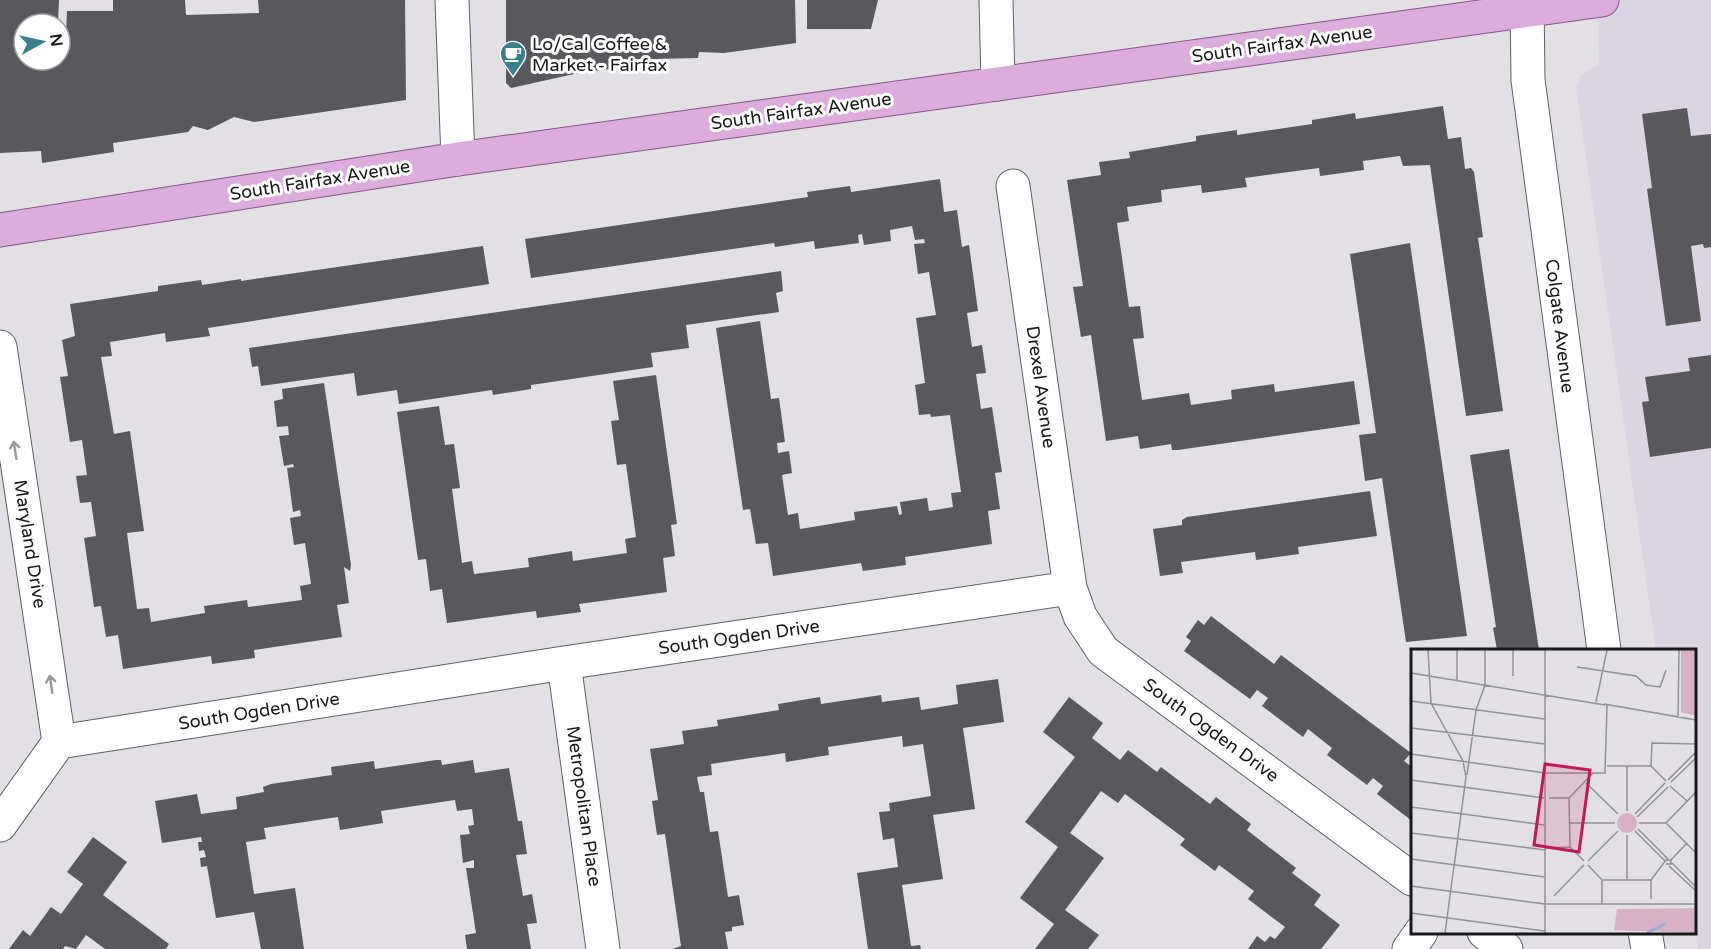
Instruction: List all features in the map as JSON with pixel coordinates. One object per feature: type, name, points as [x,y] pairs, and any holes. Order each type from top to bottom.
[{"type":"main road","name":"South Fairfax Avenue","points":[[0,230],[458,159],[998,84],[1526,5],[1602,0]]},
{"type":"street","points":[[452,0],[458,159]]},
{"type":"street","points":[[996,0],[998,84]]},
{"type":"street","name":"Colgate Avenue","points":[[1526,5],[1528,80],[1605,649]]},
{"type":"street","name":"Drexel Avenue","points":[[1013,186],[1070,588]]},
{"type":"street","name":"Maryland Drive","points":[[0,347],[59,742]]},
{"type":"street","name":"South Ogden Drive","points":[[59,742],[564,663],[1070,588],[1080,616],[1103,651],[1411,878]]},
{"type":"street","name":"Metropolitan Place","points":[[564,663],[603,949]]},
{"type":"street","points":[[0,825],[59,742]]},
{"type":"street","points":[[1409,949],[1420,934]]},
{"type":"street","points":[[1485,934],[1506,949]]},
{"type":"street","points":[[1645,934],[1647,949]]},
{"type":"shaded area","points":[[1598,0],[1711,0],[1711,949],[1698,949],[1696,934],[1696,649],[1656,649],[1576,88],[1581,75],[1599,64]]},
{"type":"building","points":[[0,0],[59,0],[58,12],[12,12],[12,72],[72,72],[72,12],[67,11],[113,11],[113,0],[185,0],[186,15],[259,13],[258,0],[405,0],[406,100],[254,122],[234,117],[208,130],[193,126],[188,132],[113,143],[114,152],[42,163],[41,151],[0,153]]},
{"type":"building","points":[[506,0],[795,0],[796,43],[724,53],[699,52],[698,58],[654,59],[655,64],[583,72],[511,88],[506,83]]},
{"type":"building","points":[[807,0],[878,0],[871,29],[807,29]]},
{"type":"building","points":[[1443,106],[1448,139],[1461,137],[1465,169],[1471,168],[1474,172],[1483,237],[1478,238],[1503,411],[1466,416],[1430,165],[1403,166],[1400,156],[1363,161],[1364,170],[1320,176],[1319,168],[1245,178],[1247,187],[1202,193],[1201,185],[1161,190],[1162,202],[1127,207],[1129,221],[1117,223],[1129,307],[1140,306],[1144,338],[1133,339],[1142,400],[1189,393],[1191,405],[1232,399],[1231,390],[1274,384],[1275,392],[1354,381],[1360,424],[1178,450],[1172,450],[1171,444],[1140,449],[1138,436],[1106,441],[1091,335],[1081,337],[1073,287],[1083,286],[1067,180],[1101,175],[1099,162],[1130,158],[1129,152],[1196,141],[1196,136],[1237,130],[1237,135],[1312,124],[1312,120],[1355,113],[1356,119]]},
{"type":"building","points":[[1687,108],[1691,136],[1711,134],[1711,247],[1704,248],[1703,244],[1691,246],[1701,321],[1666,326],[1647,189],[1652,188],[1642,114]]},
{"type":"building","points":[[940,179],[944,212],[957,210],[962,247],[969,245],[978,311],[967,313],[972,347],[982,345],[986,373],[976,374],[981,409],[992,407],[1002,472],[995,473],[1000,509],[988,511],[992,544],[905,557],[906,565],[863,571],[861,563],[773,576],[768,543],[756,544],[750,509],[743,510],[716,328],[760,321],[771,399],[779,398],[785,442],[777,443],[778,453],[789,451],[792,473],[782,475],[788,515],[798,513],[800,529],[855,520],[854,512],[897,506],[899,515],[902,514],[900,502],[927,498],[929,511],[953,507],[951,493],[961,492],[950,415],[931,417],[930,414],[919,415],[915,385],[925,383],[916,318],[936,315],[929,272],[918,274],[914,244],[925,243],[924,239],[915,240],[912,226],[890,230],[891,241],[864,245],[862,234],[858,235],[859,243],[815,249],[814,241],[775,247],[774,243],[531,278],[525,239],[808,197],[807,192],[850,186],[851,192]]},
{"type":"building","points":[[1410,243],[1467,636],[1406,642],[1382,478],[1365,481],[1359,435],[1376,433],[1350,254]]},
{"type":"building","points":[[483,246],[489,284],[208,328],[210,336],[166,342],[165,333],[110,342],[112,356],[101,357],[114,434],[130,431],[144,531],[127,533],[137,609],[149,608],[151,622],[205,613],[204,606],[247,600],[248,607],[302,600],[300,586],[311,584],[305,543],[294,545],[290,518],[301,516],[300,510],[293,512],[287,468],[294,467],[293,464],[284,466],[279,436],[289,435],[288,426],[277,427],[274,401],[283,399],[282,389],[324,383],[351,565],[350,571],[344,567],[349,603],[337,605],[342,637],[254,650],[255,658],[212,664],[211,656],[123,669],[118,635],[106,637],[101,606],[94,607],[84,538],[96,536],[91,502],[80,503],[76,476],[87,475],[82,440],[70,442],[60,377],[68,376],[62,340],[75,336],[70,304],[158,291],[158,286],[201,280],[202,285],[241,279],[241,281]]},
{"type":"building","points":[[781,271],[783,291],[776,293],[779,312],[686,325],[689,348],[651,353],[653,367],[531,385],[531,389],[493,395],[492,390],[399,404],[397,390],[357,396],[354,373],[261,386],[258,366],[252,367],[249,348]]},
{"type":"building","points":[[1711,355],[1711,448],[1650,457],[1642,402],[1649,401],[1645,377],[1690,371],[1688,358]]},
{"type":"building","points":[[656,375],[677,524],[671,525],[675,556],[663,558],[667,592],[579,604],[581,612],[537,618],[536,611],[447,623],[442,589],[430,591],[426,559],[418,560],[397,412],[439,406],[445,445],[454,444],[460,488],[452,489],[462,563],[472,561],[474,574],[529,567],[528,558],[572,551],[573,561],[627,553],[625,539],[636,537],[626,464],[617,465],[611,421],[619,420],[613,381]]},
{"type":"building","points":[[1509,449],[1539,649],[1497,649],[1493,628],[1496,627],[1470,455]]},
{"type":"building","points":[[1370,491],[1377,536],[1298,547],[1299,554],[1256,560],[1255,552],[1181,562],[1183,573],[1160,576],[1153,529],[1182,525],[1182,520],[1187,517]]},
{"type":"building","points":[[1211,616],[1274,664],[1281,655],[1411,753],[1404,761],[1411,766],[1411,820],[1377,794],[1383,786],[1373,778],[1367,785],[1327,755],[1332,748],[1308,729],[1303,737],[1262,706],[1268,698],[1257,690],[1250,699],[1184,651],[1191,641],[1186,637],[1198,620],[1204,625]]},
{"type":"building","points":[[998,679],[1004,722],[963,728],[975,809],[933,815],[943,879],[902,885],[911,946],[920,945],[921,949],[868,949],[857,873],[898,867],[894,838],[883,840],[879,812],[890,811],[889,803],[931,796],[923,744],[903,747],[902,736],[828,747],[829,755],[786,762],[785,753],[711,764],[712,775],[697,777],[700,792],[704,792],[710,832],[718,831],[728,897],[739,895],[744,925],[732,927],[732,931],[725,932],[728,949],[672,949],[681,946],[665,834],[657,835],[652,801],[658,800],[650,749],[684,744],[682,731],[718,726],[717,720],[779,710],[778,704],[820,697],[821,704],[881,695],[882,702],[919,697],[921,710],[958,704],[956,685]]},
{"type":"building","points":[[1069,697],[1103,723],[1092,738],[1120,760],[1128,750],[1157,772],[1161,767],[1210,804],[1216,797],[1251,824],[1247,830],[1296,868],[1292,873],[1321,895],[1314,905],[1340,925],[1321,949],[1248,949],[1257,936],[1265,942],[1270,936],[1275,939],[1285,927],[1248,899],[1254,891],[1219,865],[1215,871],[1180,845],[1185,839],[1125,794],[1118,803],[1101,791],[1070,833],[1104,858],[1065,910],[1099,935],[1088,949],[1035,949],[1054,924],[1020,898],[1058,847],[1025,822],[1075,757],[1043,732]]},
{"type":"building","points":[[441,760],[442,765],[473,760],[475,773],[509,768],[518,821],[522,821],[527,854],[516,855],[523,896],[532,894],[537,923],[527,924],[531,949],[467,949],[465,935],[476,933],[466,868],[474,868],[474,860],[463,863],[460,835],[470,834],[468,826],[474,825],[472,809],[457,811],[455,800],[381,811],[383,823],[340,830],[338,817],[264,828],[266,839],[246,842],[254,894],[295,888],[304,949],[261,949],[254,912],[216,918],[207,866],[201,867],[200,858],[206,857],[204,850],[199,851],[198,842],[202,842],[201,837],[162,843],[155,801],[197,794],[201,814],[237,809],[236,797],[264,792],[263,787],[271,784],[332,775],[331,767],[374,761],[375,769]]},
{"type":"building","points":[[93,837],[127,862],[103,895],[169,944],[166,949],[105,949],[86,935],[76,949],[65,946],[63,949],[9,949],[23,930],[30,936],[51,907],[61,914],[83,884],[67,872]]},
{"type":"place","name":"Lo/Cal Coffee & Market - Fairfax","points":[[513,77]]}]
